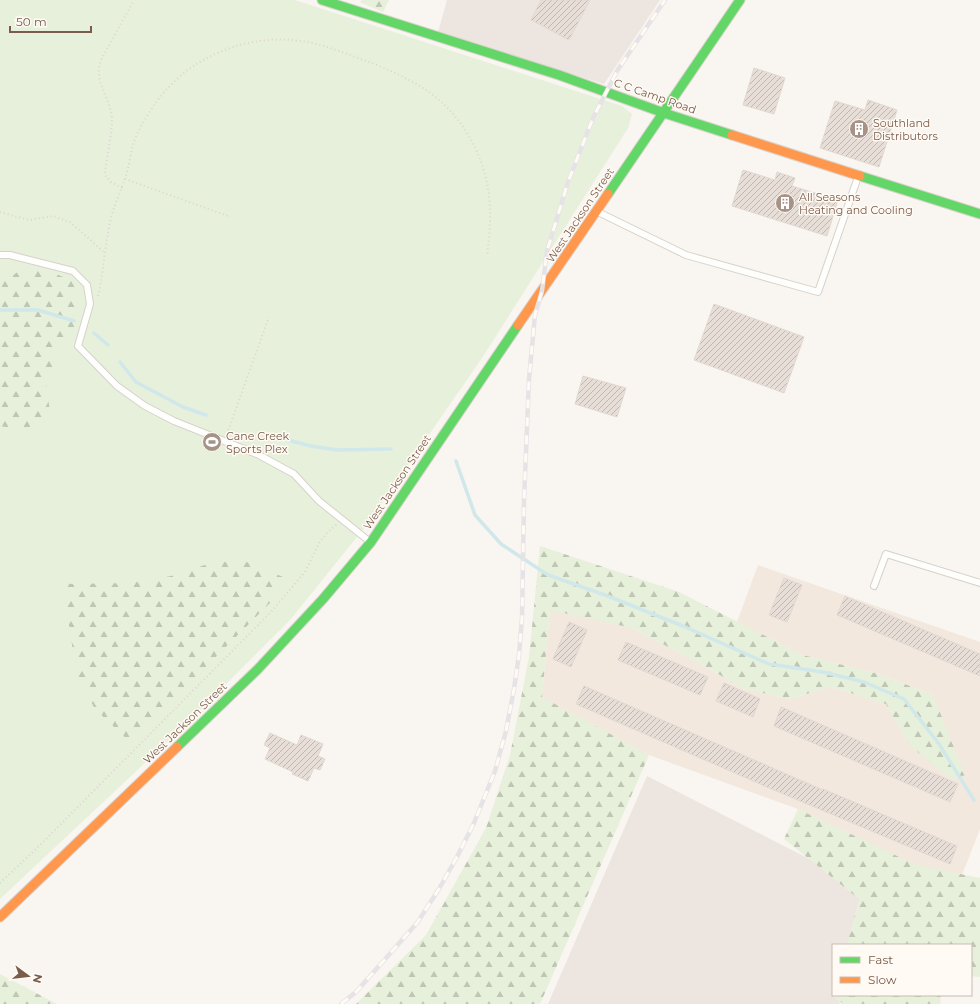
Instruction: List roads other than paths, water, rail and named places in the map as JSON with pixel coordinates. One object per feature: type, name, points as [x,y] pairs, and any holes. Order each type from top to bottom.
[{"type":"street","name":"C C Camp Road","points":[[322,0],[559,75],[664,113],[980,214]]},
{"type":"street","name":"West Jackson Street","points":[[0,917],[258,669],[323,599],[371,542],[740,0]]},
{"type":"lane","points":[[597,211],[686,255],[818,292],[859,175]]},
{"type":"lane","points":[[0,255],[10,255],[73,271],[87,286],[90,304],[78,346],[117,386],[145,406],[174,421],[259,455],[294,474],[319,501],[371,542]]},
{"type":"lane","points":[[874,586],[886,554],[980,584]]},
{"type":"waterway","points":[[0,310],[38,310],[74,321]]},
{"type":"waterway","points":[[94,333],[108,345]]},
{"type":"waterway","points":[[120,362],[136,382],[183,407],[206,415]]},
{"type":"waterway","points":[[276,437],[311,446],[337,450],[391,449]]},
{"type":"waterway","points":[[456,461],[475,515],[501,544],[548,575],[605,595],[683,626],[769,664],[823,672],[864,682],[904,699],[939,744],[974,800]]},
{"type":"railway","points":[[341,1004],[356,992],[417,923],[439,889],[458,855],[474,823],[495,771],[506,731],[519,655],[522,618],[524,501],[529,379],[535,315],[542,291],[547,251],[568,182],[593,118],[617,71],[665,0]]},
{"type":"place","name":"Southland Distributors","points":[[859,129]]},
{"type":"place","name":"All Seasons Heating and Cooling","points":[[785,203]]},
{"type":"place","name":"Cane Creek Sports Plex","points":[[212,442]]}]
